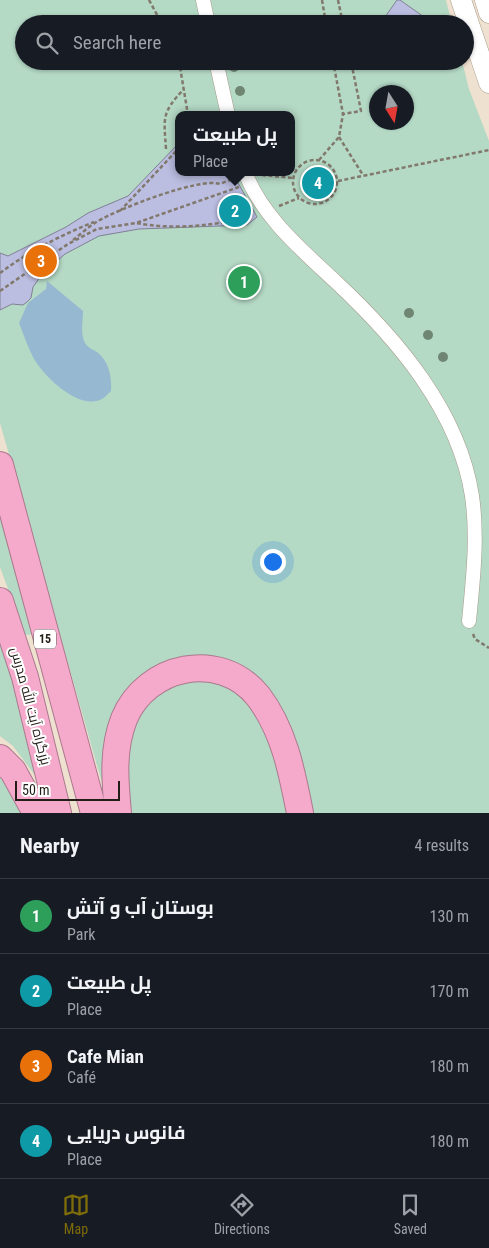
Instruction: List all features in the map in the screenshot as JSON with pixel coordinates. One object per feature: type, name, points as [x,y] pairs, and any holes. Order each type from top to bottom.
[{"type":"highway","name":"15","points":[[0,465],[94,813]]},
{"type":"highway","name":"بزرگراه آیت الله مدرس","points":[[0,601],[25,677],[58,813]]},
{"type":"highway","points":[[118,813],[115,757],[128,713],[149,684],[176,672],[195,668],[214,669],[232,675],[257,695],[279,729],[300,813]]},
{"type":"highway","points":[[0,758],[13,770],[26,790],[36,813]]},
{"type":"street","points":[[203,0],[206,15]]},
{"type":"street","points":[[461,0],[466,15]]},
{"type":"street","points":[[484,0],[489,13]]},
{"type":"street","points":[[474,39],[489,83]]},
{"type":"street","points":[[218,70],[227,111]]},
{"type":"street","points":[[247,176],[266,211],[298,246],[374,319],[417,373],[437,402],[450,426],[466,473],[475,520],[474,574],[469,621]]},
{"type":"path","points":[[149,0],[157,15]]},
{"type":"path","points":[[322,0],[324,15]]},
{"type":"path","points":[[338,0],[341,15]]},
{"type":"path","points":[[181,70],[187,111]]},
{"type":"path","points":[[319,160],[339,137],[343,114],[335,70]]},
{"type":"path","points":[[343,114],[361,111],[353,70]]},
{"type":"path","points":[[166,149],[164,117],[169,104],[184,90]]},
{"type":"path","points":[[339,137],[363,175]]},
{"type":"path","points":[[338,181],[489,150]]},
{"type":"path","points":[[119,212],[175,152]]},
{"type":"path","points":[[273,176],[292,178],[292,185],[298,198],[312,205],[320,204],[333,195],[338,181],[332,167],[319,160],[312,160],[299,166],[295,173]]},
{"type":"path","points":[[0,272],[57,239],[98,220],[176,189],[212,182],[220,184],[238,176]]},
{"type":"path","points":[[68,244],[97,229],[136,223],[239,187]]},
{"type":"path","points":[[136,223],[150,226],[228,222],[266,211],[298,198]]},
{"type":"path","points":[[0,291],[68,244],[98,220]]},
{"type":"path","points":[[469,621],[475,639],[489,648]]},
{"type":"green space","points":[[0,0],[446,0],[450,15],[15,15],[15,70],[464,70],[469,89],[489,141],[489,813],[310,813],[276,704],[173,660],[151,670],[134,681],[123,695],[115,711],[107,747],[104,790],[0,423]]},
{"type":"green space","points":[[0,517],[36,634],[25,635],[0,567]]},
{"type":"green space","points":[[0,639],[21,698],[43,786],[13,746],[0,736]]},
{"type":"green space","points":[[194,676],[233,689],[262,715],[290,813],[128,813],[124,743],[146,693]]},
{"type":"green space","points":[[0,773],[21,813],[0,813]]},
{"type":"water","points":[[47,281],[83,311],[83,339],[104,360],[110,375],[111,391],[102,399],[93,401],[83,400],[73,396],[46,375],[32,355],[19,323],[28,303],[46,289]]},
{"type":"building","points":[[397,0],[400,0],[421,15],[386,15]]},
{"type":"building","points":[[175,147],[175,176],[234,176],[257,217],[247,225],[139,229],[99,236],[65,254],[43,273],[33,287],[31,298],[23,305],[12,304],[0,310],[0,253],[8,256],[66,227],[88,213],[128,196]]},
{"type":"place","name":"فانوس دریایی","points":[[318,183]]},
{"type":"place","name":"پل طبیعت","points":[[235,211]]},
{"type":"place","name":"Cafe Mian","points":[[41,261]]},
{"type":"place","name":"بوستان آب و آتش","points":[[244,282]]}]
